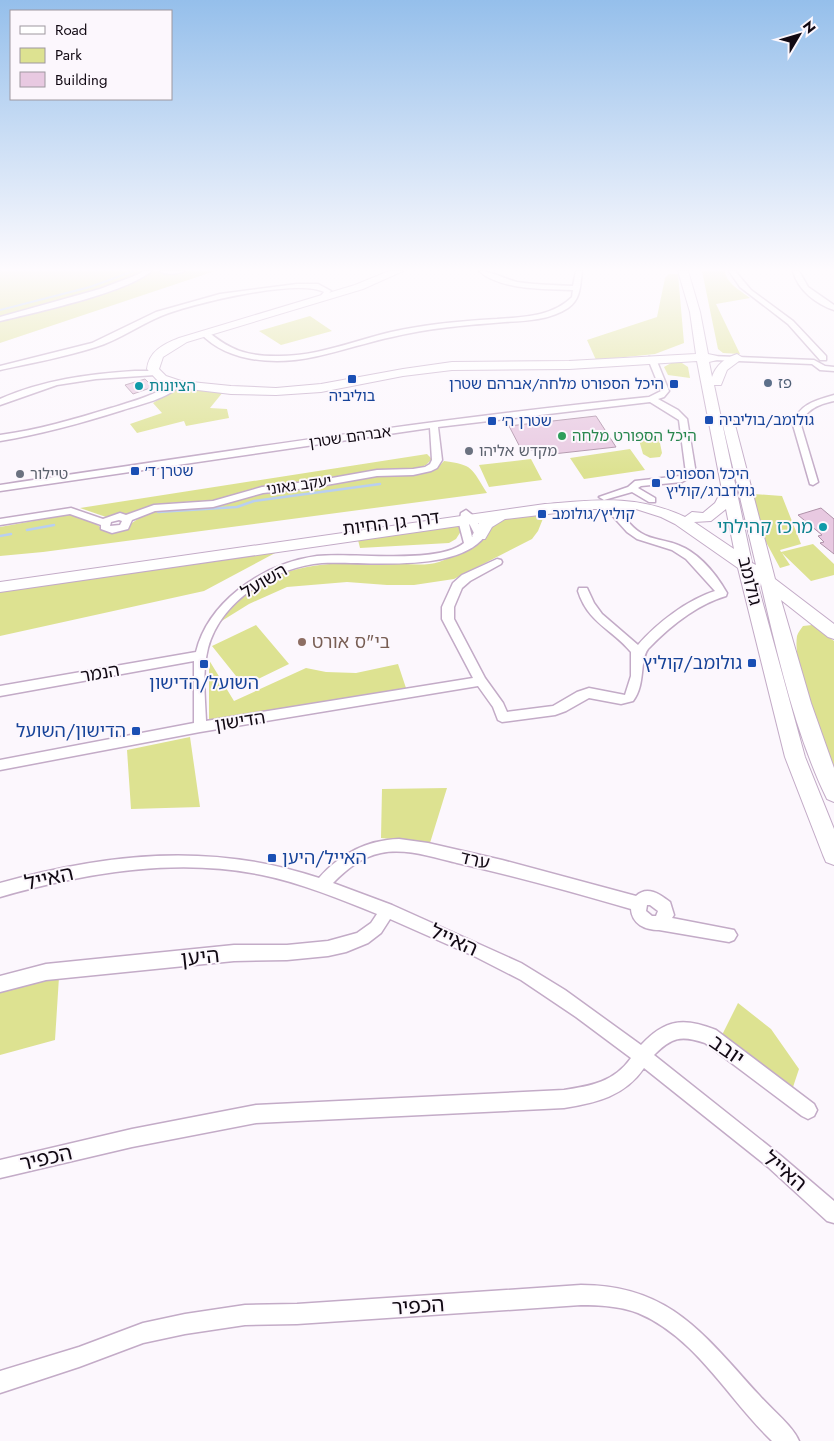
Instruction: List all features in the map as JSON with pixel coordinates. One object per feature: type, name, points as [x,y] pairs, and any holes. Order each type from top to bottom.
[{"type":"main road","points":[[189,338],[176,343],[159,354],[154,360],[155,373],[167,381],[178,384],[233,390],[283,391],[322,388],[447,366],[594,364],[718,354],[737,358]]},
{"type":"main road","points":[[670,358],[690,347],[697,338]]},
{"type":"main road","name":"גולומב","points":[[701,338],[709,355]]},
{"type":"main road","name":"גולומב","points":[[707,338],[711,380],[744,558],[795,757],[834,855]]},
{"type":"main road","points":[[670,358],[691,365],[711,380],[723,366],[737,358]]},
{"type":"main road","name":"גולומב","points":[[711,380],[806,715],[834,793]]},
{"type":"main road","points":[[692,517],[700,519],[714,514],[721,506],[730,488]]},
{"type":"main road","name":"דרך גן החיות","points":[[0,575],[468,517],[502,515],[629,497],[652,500],[692,517],[744,558]]},
{"type":"main road","name":"דרך גן החיות","points":[[0,587],[468,517],[545,502],[601,501],[637,506],[678,519],[744,558]]},
{"type":"main road","points":[[480,536],[486,524],[502,515]]},
{"type":"main road","points":[[744,558],[834,618]]},
{"type":"main road","points":[[767,575],[834,633]]},
{"type":"main road","points":[[776,611],[785,605],[802,607]]},
{"type":"street","points":[[0,368],[95,345],[108,338]]},
{"type":"street","points":[[211,338],[233,352],[266,358],[294,358],[379,338]]},
{"type":"street","points":[[805,338],[823,358]]},
{"type":"street","points":[[737,358],[814,362],[823,368],[834,369]]},
{"type":"street","points":[[814,362],[816,359],[823,358],[834,361]]},
{"type":"street","points":[[651,399],[661,396],[665,391],[652,359]]},
{"type":"street","points":[[0,402],[21,392],[60,382],[103,376],[155,373]]},
{"type":"street","points":[[0,438],[81,421],[150,399],[163,394],[178,384]]},
{"type":"street","points":[[813,482],[797,421],[799,416],[809,408],[834,398]]},
{"type":"street","points":[[601,501],[641,482],[682,479],[691,474],[683,419],[675,412],[651,399]]},
{"type":"street","name":"אברהם שטרן","points":[[0,488],[232,453],[556,409],[651,399]]},
{"type":"street","name":"יעקב גאוני","points":[[0,522],[70,511],[105,523],[116,516],[126,518],[154,508],[213,504],[256,491],[315,484],[377,473],[413,472],[428,469],[437,460],[434,426]]},
{"type":"street","points":[[633,487],[640,494],[652,500]]},
{"type":"street","points":[[497,562],[466,578],[457,586],[448,607],[448,619],[481,681],[499,706],[502,717],[546,713],[563,707],[586,693],[598,693],[619,701],[629,698],[637,681],[638,654],[643,646],[665,625],[713,594],[722,593],[692,556],[640,536],[626,526],[612,508],[601,501]]},
{"type":"street","points":[[620,516],[637,506]]},
{"type":"street","points":[[468,517],[480,536]]},
{"type":"street","points":[[461,550],[468,544],[464,530],[468,517]]},
{"type":"street","name":"השועל","points":[[200,728],[200,655],[211,628],[224,609],[246,590],[280,569],[297,563],[324,559],[427,557],[461,550],[476,541],[480,536]]},
{"type":"street","points":[[583,591],[594,613],[630,644],[638,654]]},
{"type":"street","name":"הנמר","points":[[0,691],[200,655]]},
{"type":"street","name":"הדישון","points":[[0,765],[200,728],[481,681]]},
{"type":"street","name":"ערד","points":[[322,886],[337,867],[347,859],[362,852],[383,847],[401,847],[430,850],[494,864],[638,904]]},
{"type":"street","name":"האייל","points":[[0,890],[80,870],[184,862],[249,866],[277,871],[386,910],[481,952],[535,980],[643,1056],[785,1169],[834,1214]]},
{"type":"street","points":[[659,923],[666,915],[662,903],[649,897],[640,900],[637,909],[642,918],[649,923],[729,935]]},
{"type":"street","name":"היען","points":[[0,984],[46,972],[234,953],[256,954],[332,948],[356,942],[374,930],[386,910]]},
{"type":"street","name":"יובב","points":[[643,1056],[662,1036],[675,1029],[692,1029],[710,1036],[808,1110]]},
{"type":"street","name":"הכפיר","points":[[0,1169],[132,1138],[256,1114],[564,1099],[593,1094],[625,1078],[643,1056]]},
{"type":"street","name":"הכפיר","points":[[0,1382],[79,1357],[143,1333],[245,1315],[297,1314],[581,1295],[609,1296],[651,1308],[692,1335],[788,1441]]},
{"type":"green space","points":[[0,338],[14,338],[0,343]]},
{"type":"green space","points":[[270,338],[306,338],[281,345]]},
{"type":"green space","points":[[592,338],[684,338],[684,343],[655,354],[596,360],[587,340]]},
{"type":"green space","points":[[716,338],[732,338],[740,354],[723,353],[718,349]]},
{"type":"green space","points":[[673,362],[682,363],[688,367],[690,378],[668,375],[664,367]]},
{"type":"green space","points":[[179,387],[223,392],[210,408],[227,409],[229,418],[186,426],[184,421],[137,433],[130,424],[162,413],[153,403]]},
{"type":"green space","points":[[644,434],[654,435],[659,438],[662,453],[660,457],[650,458],[643,454],[639,440]]},
{"type":"green space","points":[[630,449],[645,470],[584,479],[570,458]]},
{"type":"green space","points":[[427,454],[432,459],[426,465],[419,468],[379,470],[255,488],[214,500],[154,506],[127,516],[121,514],[106,517],[80,508]]},
{"type":"green space","points":[[531,459],[542,480],[489,487],[479,465]]},
{"type":"green space","points":[[444,461],[467,466],[478,478],[487,493],[43,552],[0,556],[0,527],[72,514],[87,517],[108,533],[119,532],[145,514],[163,509],[197,509],[224,505],[264,492],[383,475],[416,475],[435,470]]},
{"type":"green space","points":[[753,494],[782,496],[801,544],[780,550],[781,552],[813,544],[834,564],[834,575],[811,581],[782,553],[790,565],[780,568],[766,542]]},
{"type":"green space","points":[[546,511],[538,531],[532,539],[454,579],[414,585],[347,582],[287,587],[249,604],[220,622],[237,602],[255,588],[274,577],[294,570],[338,564],[386,563],[420,565],[439,562],[456,554],[502,520],[518,515]]},
{"type":"green space","points":[[456,523],[463,528],[456,539],[449,543],[360,548],[358,540]]},
{"type":"green space","points":[[277,552],[204,591],[0,636],[0,591]]},
{"type":"green space","points":[[256,625],[289,664],[244,686],[212,646]]},
{"type":"green space","points":[[812,625],[834,641],[834,769],[799,666],[797,636],[803,626]]},
{"type":"green space","points":[[209,660],[234,701],[306,668],[326,672],[356,673],[398,664],[406,688],[209,722]]},
{"type":"green space","points":[[190,737],[200,807],[131,809],[127,750]]},
{"type":"green space","points":[[447,788],[430,843],[381,838],[382,789]]},
{"type":"green space","points":[[59,977],[55,1040],[0,1055],[0,991]]},
{"type":"green space","points":[[738,1003],[771,1029],[799,1069],[793,1087],[722,1035]]},
{"type":"building","name":"הציונות","points":[[145,379],[153,387],[133,394],[125,385]]},
{"type":"building","name":"היכל הספורט מלחה","points":[[596,416],[616,447],[553,454],[549,448],[522,451],[509,426]]},
{"type":"building","name":"מרכז קהילתי","points":[[821,508],[834,519],[834,554],[820,543],[824,542],[818,536],[822,535],[798,515]]},
{"type":"waterway","points":[[158,512],[237,507],[254,501],[380,484]]},
{"type":"waterway","points":[[27,530],[54,525]]},
{"type":"waterway","points":[[0,536],[11,534]]},
{"type":"place","name":"בוליביה","points":[[352,379]]},
{"type":"place","name":"פז","points":[[768,383]]},
{"type":"place","name":"היכל הספורט מלחה/אברהם שטרן","points":[[674,384]]},
{"type":"place","name":"הציונות","points":[[139,386]]},
{"type":"place","name":"גולומב/בוליביה","points":[[709,420]]},
{"type":"place","name":"שטרן ה׳","points":[[492,421]]},
{"type":"place","name":"היכל הספורט מלחה","points":[[562,436]]},
{"type":"place","name":"מקדש אליהו","points":[[469,451]]},
{"type":"place","name":"שטרן ד׳","points":[[135,471]]},
{"type":"place","name":"טיילור","points":[[20,474]]},
{"type":"place","name":"היכל הספורט גולדברג/קוליץ","points":[[656,483]]},
{"type":"place","name":"קוליץ/גולומב","points":[[542,514]]},
{"type":"place","name":"מרכז קהילתי","points":[[823,527]]},
{"type":"place","name":"בי\"ס אורט","points":[[302,642]]},
{"type":"place","name":"גולומב/קוליץ","points":[[752,663]]},
{"type":"place","name":"השועל/הדישון","points":[[204,664]]},
{"type":"place","name":"הדישון/השועל","points":[[136,731]]},
{"type":"place","name":"האייל/היען","points":[[272,858]]}]
